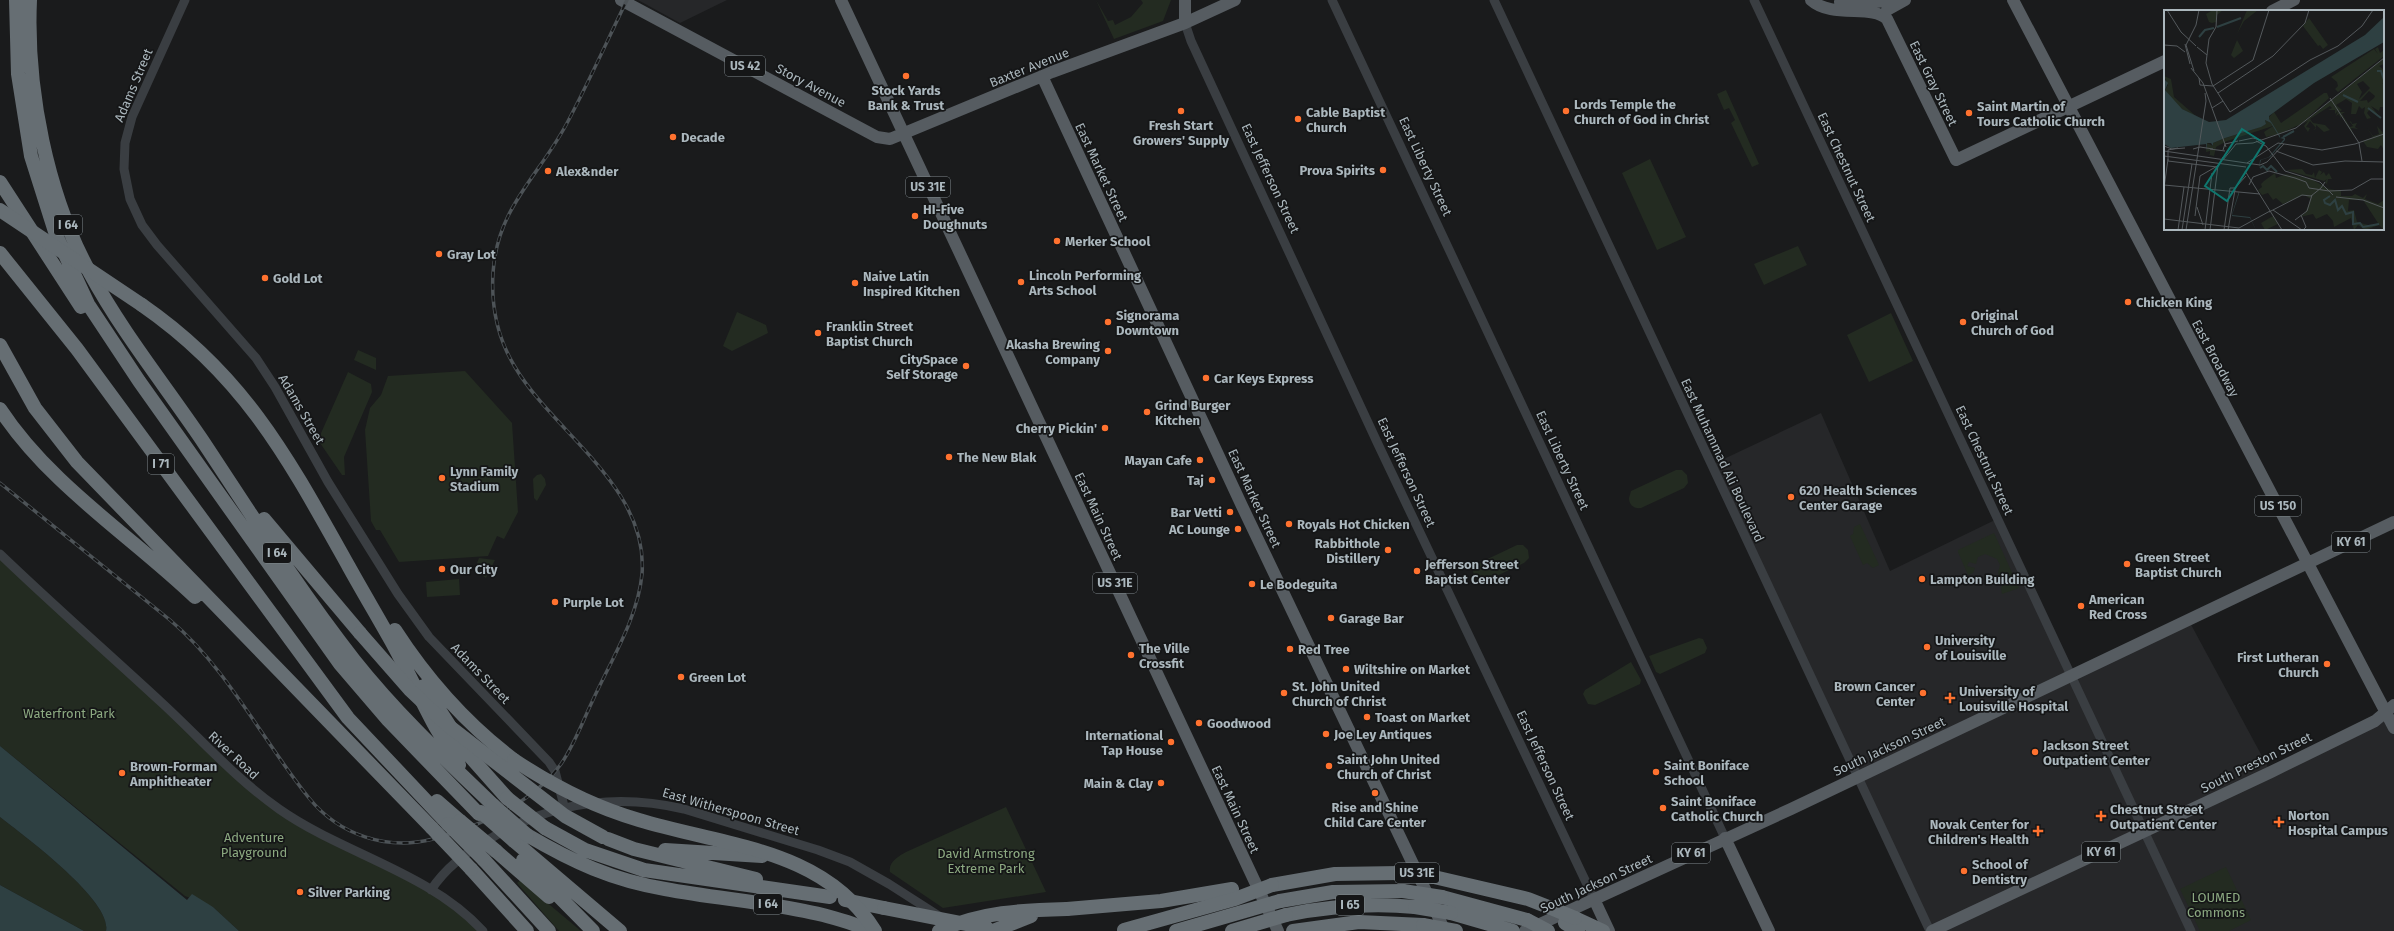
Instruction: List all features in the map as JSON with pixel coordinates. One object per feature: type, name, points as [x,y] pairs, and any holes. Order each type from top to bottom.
[{"type":"highway","points":[[16,0],[16,49],[21,100],[31,156],[45,205],[66,259],[88,304],[109,337],[169,423],[352,679],[388,720],[481,809],[506,845],[586,931]]},
{"type":"highway","name":"I 64","points":[[30,0],[33,88],[38,124],[67,222],[90,273],[125,331],[201,440],[233,490],[355,661],[400,714],[469,783],[481,809],[597,872],[630,882],[666,889],[799,909],[832,918],[869,931]]},
{"type":"highway","points":[[36,0],[35,33],[38,83],[44,127],[43,138]]},
{"type":"highway","points":[[0,182],[109,350],[135,386],[169,423]]},
{"type":"highway","points":[[0,210],[142,304],[196,346],[243,396],[272,436],[321,517],[394,646],[435,726],[469,783]]},
{"type":"highway","name":"I 71","points":[[0,253],[81,355],[317,677],[386,752],[454,822]]},
{"type":"highway","points":[[0,345],[35,408],[77,462],[432,828],[527,931]]},
{"type":"highway","points":[[0,409],[24,442],[53,473],[188,589],[350,745]]},
{"type":"highway","points":[[201,440],[280,539],[410,690],[444,722],[565,816],[606,838],[634,849],[830,897],[1004,931]]},
{"type":"highway","points":[[321,517],[414,659],[441,694],[482,735],[514,760],[556,786],[619,814],[776,855],[796,863],[836,886],[861,911],[875,931]]},
{"type":"highway","points":[[382,610],[430,695],[467,754],[507,798],[545,828],[585,850],[629,867],[672,875],[830,897]]},
{"type":"highway","points":[[454,822],[506,845],[620,931]]},
{"type":"highway","points":[[454,822],[484,860],[549,931]]},
{"type":"highway","points":[[606,838],[651,848],[767,857],[796,863]]},
{"type":"highway","points":[[506,845],[593,931]]},
{"type":"highway","points":[[939,931],[964,921],[989,914],[1161,901],[1232,889],[1272,885],[1335,874],[1400,873],[1434,877],[1528,899],[1547,910],[1576,923],[1603,931]]},
{"type":"highway","points":[[1122,930],[1235,899],[1272,885]]},
{"type":"highway","name":"I 65","points":[[1176,931],[1280,901],[1332,892],[1403,891],[1442,897],[1526,926],[1549,931]]},
{"type":"highway","name":"I 65","points":[[1232,931],[1286,915],[1341,906],[1387,904],[1451,913],[1511,930]]},
{"type":"highway","points":[[990,929],[1030,916],[1067,909]]},
{"type":"highway","points":[[1293,931],[1359,922],[1424,925],[1456,931]]},
{"type":"main road","name":"Story Avenue","points":[[621,0],[878,137],[890,140],[904,135]]},
{"type":"main road","points":[[841,0],[904,135]]},
{"type":"main road","points":[[1185,0],[1185,23],[1235,0]]},
{"type":"main road","points":[[1811,0],[1823,6],[1845,12],[1876,12],[1887,19]]},
{"type":"main road","points":[[1829,0],[1847,4],[1879,3],[1892,0]]},
{"type":"main road","points":[[1887,19],[1887,10],[1905,0]]},
{"type":"main road","name":"East Broadway","points":[[2013,0],[2308,563],[2390,708],[2394,728]]},
{"type":"main road","points":[[2274,10],[2294,0]]},
{"type":"main road","name":"East Gray Street","points":[[1887,19],[1956,160],[2069,107]]},
{"type":"main road","name":"Baxter Avenue","points":[[904,135],[1042,76],[1185,23]]},
{"type":"main road","points":[[2069,107],[2164,61]]},
{"type":"main road","name":"East Market Street","points":[[1042,76],[1242,506],[1445,931]]},
{"type":"main road","name":"East Main Street","points":[[904,135],[1278,931]]},
{"type":"main road","name":"South Jackson Street","points":[[1526,926],[1594,899],[2394,522]]},
{"type":"main road","name":"South Preston Street","points":[[1931,931],[2144,832],[2375,721],[2390,708]]},
{"type":"main road","name":"East Liberty Street","points":[[1725,838],[1769,931]]},
{"type":"main road","name":"East Jefferson Street","points":[[1594,899],[1609,931]]},
{"type":"street","name":"Adams Street","points":[[185,0],[132,117],[126,135],[124,169],[126,185],[133,206],[157,245],[256,358],[275,387],[328,482],[413,616],[449,659],[549,762],[555,772],[564,806]]},
{"type":"street","name":"East Liberty Street","points":[[1332,0],[1725,838]]},
{"type":"street","name":"East Muhammad Ali Boulevard","points":[[1494,0],[1931,931]]},
{"type":"street","name":"East Chestnut Street","points":[[1754,0],[2191,931]]},
{"type":"street","name":"East Jefferson Street","points":[[1185,23],[1191,41],[1377,442],[1594,899]]},
{"type":"street","name":"River Road","points":[[0,554],[164,705],[242,782],[263,798],[322,835],[431,890],[464,912],[483,931]]},
{"type":"street","name":"East Witherspoon Street","points":[[431,890],[438,880],[460,859],[482,842],[531,817],[564,806],[606,800],[664,804],[818,850],[850,862],[875,875],[936,914],[956,931]]},
{"type":"shaded area","points":[[638,0],[727,0],[680,23]]},
{"type":"shaded area","name":"University of Louisville","points":[[1821,413],[1890,571],[1997,519],[2070,675],[2188,619],[2270,771],[2386,712],[2394,728],[2394,931],[1930,931],[1711,465]]},
{"type":"shaded area","points":[[0,746],[187,900],[192,894],[213,907],[239,931],[106,931],[104,918],[96,903],[82,886],[45,853],[0,817]]},
{"type":"shaded area","points":[[0,885],[84,931],[0,931]]},
{"type":"green space","points":[[1096,0],[1108,21],[1113,20],[1115,25],[1131,17],[1143,3],[1141,0],[1171,0],[1163,21],[1114,39]]},
{"type":"green space","points":[[1726,90],[1759,164],[1752,167],[1731,123],[1735,120],[1729,108],[1724,110],[1717,94]]},
{"type":"green space","points":[[1650,159],[1686,237],[1657,250],[1622,173]]},
{"type":"green space","points":[[1798,246],[1807,265],[1764,285],[1754,264]]},
{"type":"green space","points":[[737,312],[766,325],[768,333],[732,351],[723,346]]},
{"type":"green space","points":[[1891,313],[1913,361],[1869,382],[1847,335]]},
{"type":"green space","points":[[358,350],[376,358],[376,370],[354,360]]},
{"type":"green space","name":"Lynn Family Stadium","points":[[465,371],[512,423],[518,512],[504,539],[497,536],[488,556],[399,562],[380,530],[376,530],[371,521],[365,430],[370,408],[381,395],[388,376]]},
{"type":"green space","points":[[348,372],[371,384],[372,392],[344,457],[345,475],[342,475],[318,440]]},
{"type":"green space","points":[[1676,470],[1682,470],[1687,475],[1688,483],[1684,488],[1641,508],[1636,508],[1631,505],[1629,498],[1631,491]]},
{"type":"green space","points":[[541,474],[545,479],[546,485],[537,501],[534,498],[533,479],[537,475]]},
{"type":"green space","points":[[1860,524],[1879,565],[1873,568],[1867,563],[1863,565],[1850,536],[1853,534],[1854,527]]},
{"type":"green space","points":[[1994,533],[2019,588],[2002,594],[2001,589],[2003,584],[1998,573],[2000,565],[1997,559],[1985,554],[1978,557],[1976,564],[1969,562],[1967,566],[1975,568],[1973,573],[1968,575],[1958,552],[1958,550]]},
{"type":"green space","points":[[1517,545],[1523,545],[1528,550],[1529,558],[1524,563],[1486,581],[1481,581],[1475,578],[1473,571],[1475,565]]},
{"type":"green space","name":"Waterfront Park","points":[[0,552],[263,798],[431,890],[483,931],[239,931],[213,907],[185,896],[0,746]]},
{"type":"green space","points":[[479,558],[495,560],[486,578],[483,576],[477,563]]},
{"type":"green space","points":[[459,579],[460,595],[427,597],[426,582]]},
{"type":"green space","points":[[1699,638],[1703,639],[1707,648],[1705,653],[1660,674],[1656,672],[1649,656]]},
{"type":"green space","points":[[1631,662],[1641,680],[1640,684],[1595,705],[1588,704],[1583,694],[1585,690]]},
{"type":"green space","name":"David Armstrong Extreme Park","points":[[1006,807],[1046,892],[943,908],[890,872],[892,862],[897,857]]},
{"type":"green space","points":[[0,817],[45,853],[82,886],[96,903],[104,918],[106,931],[84,931],[0,885]]},
{"type":"green space","name":"LOUMED Commons","points":[[2226,867],[2251,920],[2229,931],[2200,931],[2180,889]]},
{"type":"green space","points":[[520,880],[581,931],[559,931],[517,883]]},
{"type":"railway","points":[[0,483],[170,620],[191,639],[210,660],[309,798],[321,811],[335,822],[365,837],[381,841],[398,843],[416,842],[433,839],[469,828],[503,812],[535,791],[561,764],[570,749],[622,640],[635,607],[642,574],[640,543],[631,514],[615,488],[596,463],[532,391],[509,356],[497,322],[493,298],[493,273],[496,250],[510,211],[566,125],[627,0]]},
{"type":"place","name":"Stock Yards Bank & Trust","points":[[906,76]]},
{"type":"place","name":"Fresh Start Growers' Supply","points":[[1181,111]]},
{"type":"place","name":"Lords Temple the Church of God in Christ","points":[[1566,111]]},
{"type":"place","name":"Saint Martin of Tours Catholic Church","points":[[1969,113]]},
{"type":"place","name":"Cable Baptist Church","points":[[1298,119]]},
{"type":"place","name":"Decade","points":[[673,137]]},
{"type":"place","name":"Prova Spirits","points":[[1383,170]]},
{"type":"place","name":"Alex&nder","points":[[548,171]]},
{"type":"place","name":"HI-Five Doughnuts","points":[[915,216]]},
{"type":"place","name":"Merker School","points":[[1057,241]]},
{"type":"place","name":"Gray Lot","points":[[439,254]]},
{"type":"place","name":"Gold Lot","points":[[265,278]]},
{"type":"place","name":"Lincoln Performing Arts School","points":[[1021,282]]},
{"type":"place","name":"Naive Latin Inspired Kitchen","points":[[855,283]]},
{"type":"place","name":"Chicken King","points":[[2128,302]]},
{"type":"place","name":"Signorama Downtown","points":[[1108,322]]},
{"type":"place","name":"Original Church of God","points":[[1963,322]]},
{"type":"place","name":"Franklin Street Baptist Church","points":[[818,333]]},
{"type":"place","name":"Akasha Brewing Company","points":[[1108,351]]},
{"type":"place","name":"CitySpace Self Storage","points":[[966,366]]},
{"type":"place","name":"Car Keys Express","points":[[1206,378]]},
{"type":"place","name":"Grind Burger Kitchen","points":[[1147,412]]},
{"type":"place","name":"Cherry Pickin'","points":[[1105,428]]},
{"type":"place","name":"The New Blak","points":[[949,457]]},
{"type":"place","name":"Mayan Cafe","points":[[1200,460]]},
{"type":"place","name":"Lynn Family Stadium","points":[[442,478]]},
{"type":"place","name":"Taj","points":[[1212,480]]},
{"type":"place","name":"620 Health Sciences Center Garage","points":[[1791,497]]},
{"type":"place","name":"Bar Vetti","points":[[1230,512]]},
{"type":"place","name":"Royals Hot Chicken","points":[[1289,524]]},
{"type":"place","name":"AC Lounge","points":[[1238,529]]},
{"type":"place","name":"Rabbithole Distillery","points":[[1388,550]]},
{"type":"place","name":"Green Street Baptist Church","points":[[2127,564]]},
{"type":"place","name":"Our City","points":[[442,569]]},
{"type":"place","name":"Jefferson Street Baptist Center","points":[[1417,571]]},
{"type":"place","name":"Lampton Building","points":[[1922,579]]},
{"type":"place","name":"Le Bodeguita","points":[[1252,584]]},
{"type":"place","name":"Purple Lot","points":[[555,602]]},
{"type":"place","name":"American Red Cross","points":[[2081,606]]},
{"type":"place","name":"Garage Bar","points":[[1331,618]]},
{"type":"place","name":"University of Louisville","points":[[1927,647]]},
{"type":"place","name":"Red Tree","points":[[1290,649]]},
{"type":"place","name":"The Ville Crossfit","points":[[1131,655]]},
{"type":"place","name":"First Lutheran Church","points":[[2327,664]]},
{"type":"place","name":"Wiltshire on Market","points":[[1346,669]]},
{"type":"place","name":"Green Lot","points":[[681,677]]},
{"type":"place","name":"St. John United Church of Christ","points":[[1284,693]]},
{"type":"place","name":"Brown Cancer Center","points":[[1923,693]]},
{"type":"place","name":"University of Louisville Hospital","points":[[1950,698]]},
{"type":"place","name":"Toast on Market","points":[[1367,717]]},
{"type":"place","name":"Goodwood","points":[[1199,723]]},
{"type":"place","name":"Joe Ley Antiques","points":[[1326,734]]},
{"type":"place","name":"International Tap House","points":[[1171,742]]},
{"type":"place","name":"Jackson Street Outpatient Center","points":[[2035,752]]},
{"type":"place","name":"Saint John United Church of Christ","points":[[1329,766]]},
{"type":"place","name":"Saint Boniface School","points":[[1656,772]]},
{"type":"place","name":"Brown-Forman Amphitheater","points":[[122,773]]},
{"type":"place","name":"Main & Clay","points":[[1161,783]]},
{"type":"place","name":"Rise and Shine Child Care Center","points":[[1375,793]]},
{"type":"place","name":"Saint Boniface Catholic Church","points":[[1663,808]]},
{"type":"place","name":"Chestnut Street Outpatient Center","points":[[2101,816]]},
{"type":"place","name":"Norton Hospital Campus","points":[[2279,822]]},
{"type":"place","name":"Novak Center for Children's Health","points":[[2038,831]]},
{"type":"place","name":"School of Dentistry","points":[[1964,871]]},
{"type":"place","name":"Silver Parking","points":[[300,892]]},
{"type":"park label","name":"Adventure Playground","points":[[254,844]]}]
